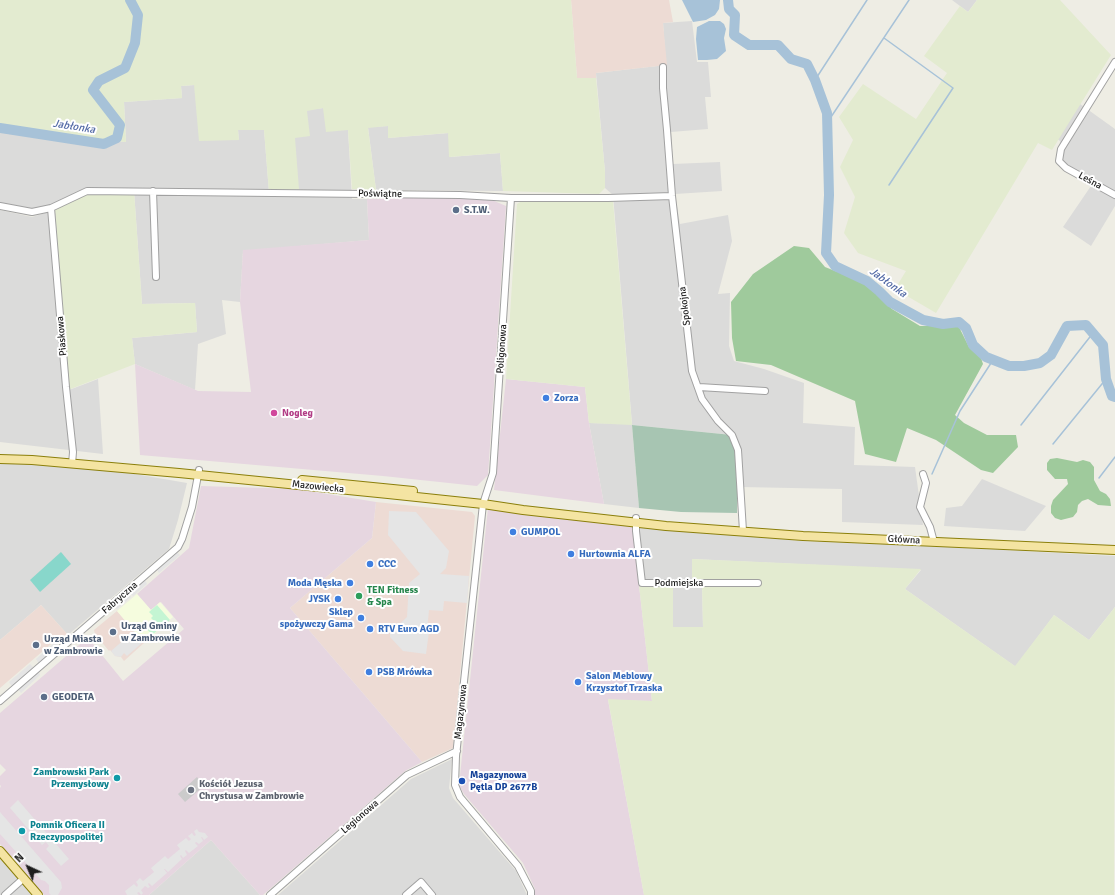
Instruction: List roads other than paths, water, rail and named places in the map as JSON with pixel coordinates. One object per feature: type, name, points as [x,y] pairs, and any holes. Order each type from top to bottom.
[{"type":"main road","name":"Mazowiecka","points":[[0,454],[199,473],[388,488],[636,520]]},
{"type":"main road","name":"Mazowiecka","points":[[0,459],[73,461]]},
{"type":"main road","name":"Główna","points":[[636,520],[669,522],[693,527],[803,536],[1115,550]]},
{"type":"main road","points":[[0,851],[38,895]]},
{"type":"street","name":"Leśna","points":[[1115,62],[1061,149],[1059,161],[1066,168],[1115,195]]},
{"type":"street","name":"Spokojna","points":[[663,67],[663,88],[672,196],[692,370],[702,399],[718,421],[732,435],[738,450],[743,531]]},
{"type":"street","name":"Poświątne","points":[[0,206],[32,212],[51,208],[87,191],[460,195],[511,198],[608,198],[672,196]]},
{"type":"street","points":[[153,191],[156,277]]},
{"type":"street","name":"Poligonowa","points":[[484,501],[493,473],[494,464],[511,198]]},
{"type":"street","name":"Piaskowa","points":[[51,208],[73,461]]},
{"type":"street","points":[[698,387],[764,390]]},
{"type":"street","name":"Fabryczna","points":[[0,701],[178,547],[192,507],[199,473]]},
{"type":"street","points":[[923,474],[926,484],[920,507],[930,527],[934,542]]},
{"type":"street","name":"Magazynowa","points":[[484,501],[457,751],[455,785],[460,797],[518,866],[531,891],[531,895]]},
{"type":"street","name":"Podmiejska","points":[[636,520],[642,583],[758,584]]},
{"type":"street","name":"Legionowa","points":[[270,895],[408,775],[457,751]]},
{"type":"street","points":[[5,895],[24,878]]},
{"type":"street","points":[[406,895],[421,882],[432,895]]},
{"type":"waterway","name":"Jabłonka","points":[[0,128],[104,144],[117,138],[120,125],[93,90],[99,81],[125,68],[135,43],[138,15],[130,0]]},
{"type":"waterway","name":"Jabłonka","points":[[728,0],[729,9],[735,15],[734,35],[749,45],[778,45],[791,59],[807,64],[815,80],[827,113],[829,195],[826,253],[835,266],[867,281],[890,302],[923,320],[943,324],[959,322],[966,328],[973,345],[986,357],[1009,366],[1024,366],[1040,363],[1051,355],[1067,326],[1086,325],[1103,345],[1106,379],[1112,396],[1115,397]]},
{"type":"waterway","points":[[815,80],[867,0]]},
{"type":"waterway","points":[[827,123],[909,0]]},
{"type":"waterway","points":[[884,38],[953,88],[889,185]]},
{"type":"waterway","points":[[1021,425],[1093,333]]},
{"type":"waterway","points":[[932,474],[960,411],[993,360]]},
{"type":"waterway","points":[[1053,444],[1106,379]]},
{"type":"waterway","points":[[1099,478],[1115,457]]},
{"type":"place","name":"S.T.W.","points":[[456,210]]},
{"type":"place","name":"Zorza","points":[[546,398]]},
{"type":"place","name":"Nogleg","points":[[274,413]]},
{"type":"place","name":"GUMPOL","points":[[513,532]]},
{"type":"place","name":"Hurtownia ALFA","points":[[571,554]]},
{"type":"place","name":"CCC","points":[[370,564]]},
{"type":"place","name":"Moda Męska","points":[[350,583]]},
{"type":"place","name":"TEN Fitness & Spa","points":[[359,596]]},
{"type":"place","name":"JYSK","points":[[338,599]]},
{"type":"place","name":"Sklep spożywczy Gama","points":[[361,618]]},
{"type":"place","name":"RTV Euro AGD","points":[[370,629]]},
{"type":"place","name":"Urząd Gminy w Zambrowie","points":[[113,632]]},
{"type":"place","name":"Urząd Miasta w Zambrowie","points":[[36,645]]},
{"type":"place","name":"PSB Mrówka","points":[[369,672]]},
{"type":"place","name":"Salon Meblowy Krzysztof Trzaska","points":[[578,682]]},
{"type":"place","name":"GEODETA","points":[[44,697]]},
{"type":"place","name":"Zambrowski Park Przemysłowy","points":[[117,778]]},
{"type":"place","name":"Magazynowa Pętla DP 2677B","points":[[462,781]]},
{"type":"place","name":"Kościół Jezusa Chrystusa w Zambrowie","points":[[191,790]]},
{"type":"place","name":"Pomnik Oficera II Rzeczypospolitej","points":[[22,831]]}]
